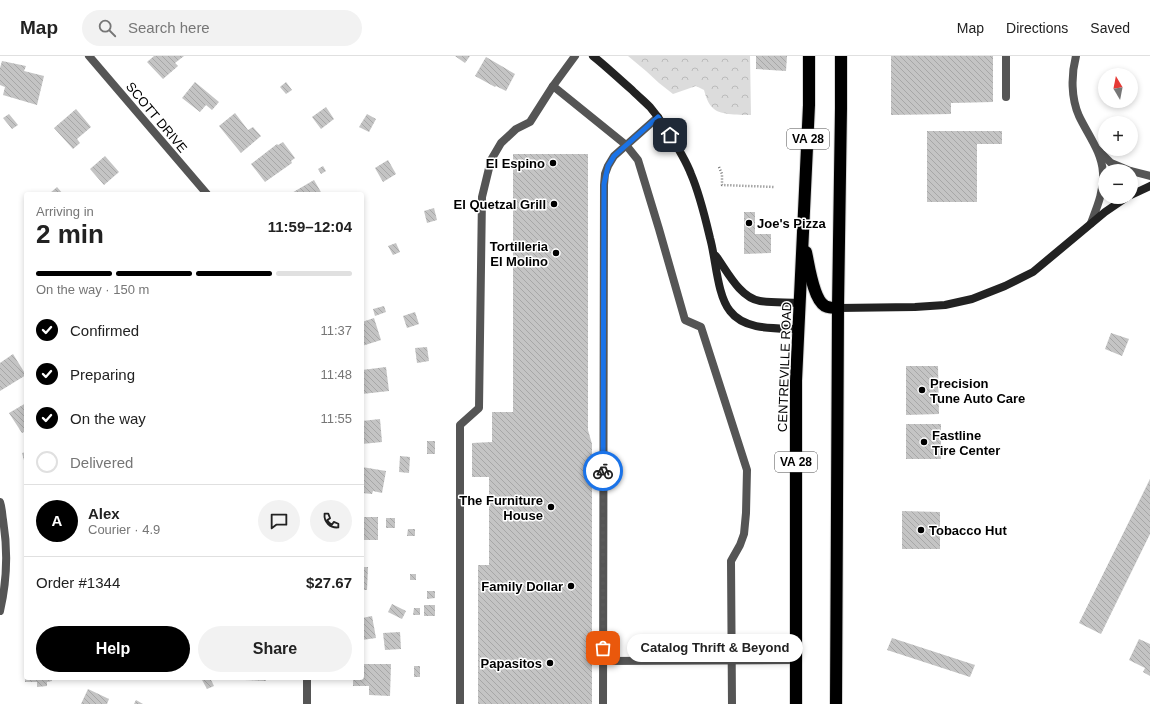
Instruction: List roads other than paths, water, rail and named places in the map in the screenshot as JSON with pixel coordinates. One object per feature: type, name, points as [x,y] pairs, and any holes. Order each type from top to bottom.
[{"type":"highway","name":"CENTREVILLE ROAD","points":[[796,704],[796,381],[809,105],[809,56]]},
{"type":"highway","name":"VA 28","points":[[836,704],[841,56]]},
{"type":"highway","points":[[803,235],[817,296],[824,306],[838,308]]},
{"type":"street","name":"SCOTT DRIVE","points":[[90,56],[205,192]]},
{"type":"street","points":[[460,704],[460,425],[479,408],[482,197],[491,160],[501,143],[516,129],[530,122],[553,86],[575,56]]},
{"type":"street","points":[[593,56],[649,106],[676,145],[690,173],[702,205],[714,253],[720,287],[726,306],[736,317],[746,323],[771,328],[799,329]]},
{"type":"street","points":[[1006,56],[1006,98]]},
{"type":"street","points":[[1076,56],[1073,79],[1074,100],[1079,116],[1096,148],[1103,168],[1103,186],[1091,223]]},
{"type":"street","points":[[553,86],[626,145],[638,160],[685,320],[701,327],[747,470],[744,534],[731,562],[732,704]]},
{"type":"street","points":[[603,704],[604,184],[608,166],[614,156],[658,117]]},
{"type":"street","points":[[1096,148],[1114,164]]},
{"type":"street","points":[[1138,173],[1150,176]]},
{"type":"street","points":[[1138,192],[1150,186]]},
{"type":"street","points":[[838,308],[921,307],[945,305],[972,299],[1005,286],[1033,272],[1091,223],[1117,204]]},
{"type":"street","points":[[714,253],[740,290],[747,296],[760,301],[800,303]]},
{"type":"street","points":[[0,502],[5,532],[6,567],[4,595],[0,611]]},
{"type":"street","points":[[603,661],[796,660]]},
{"type":"street","points":[[307,680],[307,704]]},
{"type":"place","name":"El Espino","points":[[553,163]]},
{"type":"place","name":"El Quetzal Grill","points":[[554,204]]},
{"type":"place","name":"Joe's Pizza","points":[[749,223]]},
{"type":"place","name":"Tortilleria El Molino","points":[[556,253]]},
{"type":"place","name":"Precision Tune Auto Care","points":[[922,390]]},
{"type":"place","name":"Fastline Tire Center","points":[[924,442]]},
{"type":"place","name":"The Furniture House","points":[[551,507]]},
{"type":"place","name":"Tobacco Hut","points":[[921,530]]},
{"type":"place","name":"Family Dollar","points":[[571,586]]},
{"type":"place","name":"Catalog Thrift & Beyond","points":[[603,648]]},
{"type":"place","name":"Papasitos","points":[[550,663]]}]
